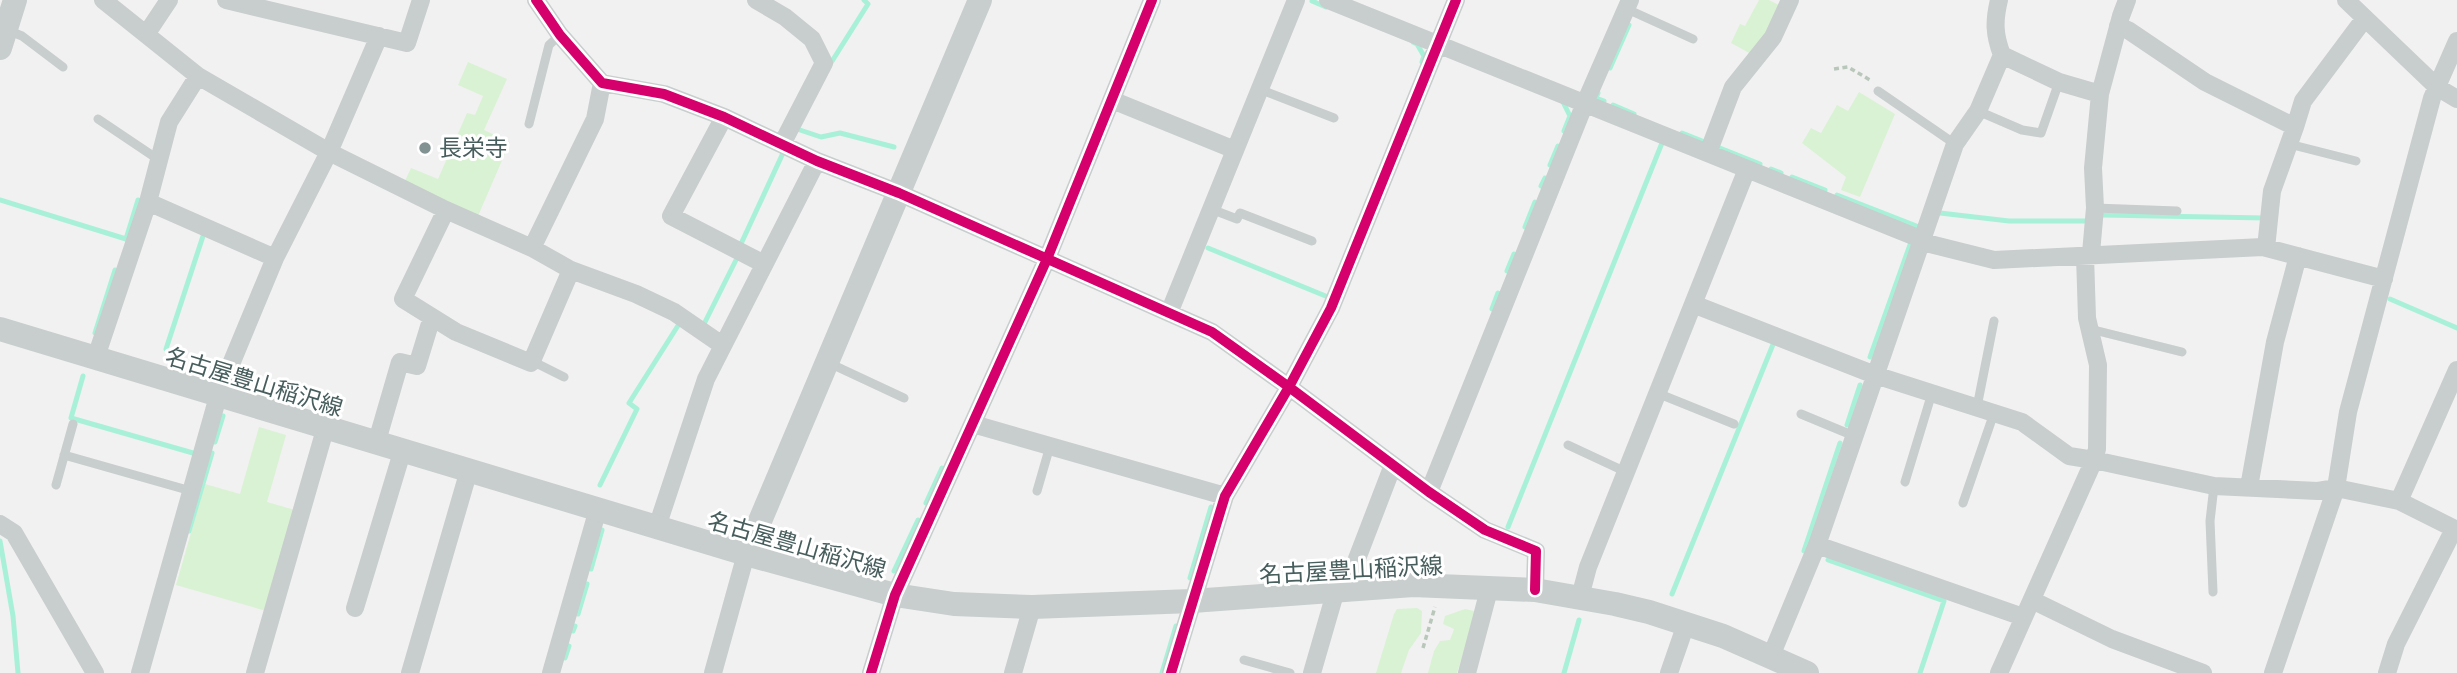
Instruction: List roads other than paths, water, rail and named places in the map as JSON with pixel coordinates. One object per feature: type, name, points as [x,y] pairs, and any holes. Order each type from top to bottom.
[{"type":"main road","points":[[3,38],[15,0]]},
{"type":"main road","points":[[747,554],[980,0]]},
{"type":"main road","name":"名古屋豊山稲沢線","points":[[0,329],[895,596],[954,604],[1032,607],[1192,600],[1413,585],[1490,586],[1535,590],[1615,604],[1686,624],[1771,656],[1807,673]]},
{"type":"street","points":[[103,0],[198,76],[329,152],[446,210],[532,248],[571,270],[636,294],[674,312],[722,345]]},
{"type":"street","points":[[147,33],[169,0]]},
{"type":"street","points":[[226,0],[407,43],[421,0]]},
{"type":"street","points":[[538,0],[560,35],[602,83],[664,94],[724,117],[817,161],[899,193],[1212,332],[1429,492],[1485,530],[1536,551],[1535,590]]},
{"type":"street","points":[[756,0],[785,17],[811,38],[824,63],[782,144]]},
{"type":"street","points":[[871,673],[895,596],[1047,259],[1152,0]]},
{"type":"street","points":[[1169,313],[1296,0]]},
{"type":"street","points":[[1328,0],[1585,103],[1710,148],[1747,169],[1923,241],[1994,260],[2266,248],[2384,279]]},
{"type":"street","points":[[1171,673],[1225,496],[1289,387],[1331,308],[1456,0]]},
{"type":"street","points":[[1710,148],[1733,87],[1773,37],[1790,0]]},
{"type":"street","points":[[1999,0],[1994,21],[1995,37],[2002,55],[2059,82],[2100,94]]},
{"type":"street","points":[[1999,673],[2069,521],[2097,449],[2098,365],[2087,317],[2088,255],[2095,208],[2093,168],[2100,94],[2127,0]]},
{"type":"street","points":[[2346,0],[2437,87],[2457,99]]},
{"type":"street","points":[[1429,492],[1585,103],[1629,4]]},
{"type":"street","points":[[2266,248],[2272,191],[2303,101],[2365,18]]},
{"type":"street","points":[[2119,26],[2292,136]]},
{"type":"street","points":[[140,673],[219,393],[275,258],[329,152],[379,36]]},
{"type":"street","points":[[2273,673],[2336,488],[2348,412],[2432,98],[2457,41]]},
{"type":"street","points":[[1771,656],[1817,545],[1955,144],[1978,111],[2002,55]]},
{"type":"street","points":[[96,357],[148,202],[169,122],[198,76]]},
{"type":"street","points":[[532,248],[596,119],[602,83]]},
{"type":"street","points":[[1112,100],[1235,150]]},
{"type":"street","points":[[724,117],[671,216],[764,264]]},
{"type":"street","points":[[657,527],[706,379],[817,161]]},
{"type":"street","points":[[1580,597],[1588,567],[1747,169]]},
{"type":"street","points":[[148,202],[275,258]]},
{"type":"street","points":[[446,210],[402,299],[466,337],[531,363],[571,270]]},
{"type":"street","points":[[2249,487],[2276,342],[2298,256]]},
{"type":"street","points":[[1693,304],[1875,374],[2022,422],[2069,456],[2214,486],[2318,491],[2336,488],[2399,501],[2455,530],[2396,644],[2387,673]]},
{"type":"street","points":[[377,441],[400,362],[417,366],[432,317]]},
{"type":"street","points":[[2399,501],[2457,370]]},
{"type":"street","points":[[973,424],[1225,496]]},
{"type":"street","points":[[255,673],[326,426]]},
{"type":"street","points":[[355,608],[403,449]]},
{"type":"street","points":[[1312,673],[1393,465]]},
{"type":"street","points":[[410,673],[469,470]]},
{"type":"street","points":[[551,673],[598,509]]},
{"type":"street","points":[[0,524],[15,533],[95,673]]},
{"type":"street","points":[[1817,545],[2023,617]]},
{"type":"street","points":[[713,673],[747,554]]},
{"type":"street","points":[[1467,673],[1490,586]]},
{"type":"street","points":[[2032,600],[2112,639],[2203,673]]},
{"type":"street","points":[[1013,673],[1032,607]]},
{"type":"street","points":[[1669,673],[1686,624]]},
{"type":"lane","points":[[1629,4],[1693,39]]},
{"type":"lane","points":[[529,124],[549,45],[560,35]]},
{"type":"lane","points":[[3,38],[22,36],[63,67]]},
{"type":"lane","points":[[1978,111],[2022,130],[2041,134],[2059,82]]},
{"type":"lane","points":[[1259,89],[1334,118]]},
{"type":"lane","points":[[1878,91],[1955,144]]},
{"type":"lane","points":[[98,119],[159,160]]},
{"type":"lane","points":[[2292,136],[2356,162]]},
{"type":"lane","points":[[2095,208],[2177,211]]},
{"type":"lane","points":[[1211,209],[1237,219],[1240,213],[1312,241]]},
{"type":"lane","points":[[1963,503],[1986,410],[1994,321]]},
{"type":"lane","points":[[2090,329],[2182,352]]},
{"type":"lane","points":[[532,361],[564,377]]},
{"type":"lane","points":[[826,362],[904,398]]},
{"type":"lane","points":[[1657,393],[1734,424]]},
{"type":"lane","points":[[1905,482],[1932,393]]},
{"type":"lane","points":[[1801,414],[1854,436]]},
{"type":"lane","points":[[56,485],[73,424]]},
{"type":"lane","points":[[1567,444],[1626,472]]},
{"type":"lane","points":[[1037,491],[1050,446]]},
{"type":"lane","points":[[64,455],[191,491]]},
{"type":"lane","points":[[2213,592],[2210,522],[2214,486]]},
{"type":"lane","points":[[1244,660],[1290,673]]},
{"type":"waterway","points":[[829,66],[868,4],[864,0]]},
{"type":"waterway","points":[[1312,1],[1326,7]]},
{"type":"waterway","points":[[1610,68],[1629,25]]},
{"type":"waterway","points":[[1413,42],[1424,56],[1422,62]]},
{"type":"waterway","points":[[1598,93],[1596,98],[1604,101]]},
{"type":"waterway","points":[[1563,102],[1570,116],[1564,131]]},
{"type":"waterway","points":[[1613,105],[1634,114]]},
{"type":"waterway","points":[[797,129],[821,137],[840,133],[894,147]]},
{"type":"waterway","points":[[1682,133],[1760,164]]},
{"type":"waterway","points":[[1508,527],[1662,143]]},
{"type":"waterway","points":[[1550,165],[1558,146]]},
{"type":"waterway","points":[[740,246],[783,153]]},
{"type":"waterway","points":[[1771,169],[1781,173]]},
{"type":"waterway","points":[[1792,177],[1825,190]]},
{"type":"waterway","points":[[1541,186],[1545,178]]},
{"type":"waterway","points":[[1837,195],[1919,227]]},
{"type":"waterway","points":[[0,200],[126,239],[138,200]]},
{"type":"waterway","points":[[1525,227],[1535,202]]},
{"type":"waterway","points":[[1940,213],[2009,221],[2085,221]]},
{"type":"waterway","points":[[2102,215],[2266,218]]},
{"type":"waterway","points":[[166,349],[204,233]]},
{"type":"waterway","points":[[1870,357],[1911,242]]},
{"type":"waterway","points":[[1208,248],[1328,297]]},
{"type":"waterway","points":[[1507,271],[1514,254]]},
{"type":"waterway","points":[[704,324],[738,256]]},
{"type":"waterway","points":[[95,333],[115,270]]},
{"type":"waterway","points":[[1492,309],[1498,293]]},
{"type":"waterway","points":[[2390,299],[2457,328]]},
{"type":"waterway","points":[[600,485],[637,409],[629,403],[679,324]]},
{"type":"waterway","points":[[1672,594],[1774,342]]},
{"type":"waterway","points":[[83,376],[71,418],[193,453]]},
{"type":"waterway","points":[[1847,425],[1860,385]]},
{"type":"waterway","points":[[215,442],[223,416]]},
{"type":"waterway","points":[[1804,551],[1840,443]]},
{"type":"waterway","points":[[189,531],[212,453]]},
{"type":"waterway","points":[[926,503],[942,468]]},
{"type":"waterway","points":[[1190,578],[1211,507]]},
{"type":"waterway","points":[[894,571],[918,520]]},
{"type":"waterway","points":[[591,569],[602,530]]},
{"type":"waterway","points":[[0,541],[13,616],[18,673]]},
{"type":"waterway","points":[[1828,560],[1944,601],[1920,673]]},
{"type":"waterway","points":[[578,614],[587,584]]},
{"type":"waterway","points":[[1564,673],[1579,620]]},
{"type":"waterway","points":[[573,631],[575,626]]},
{"type":"waterway","points":[[1162,673],[1176,626]]},
{"type":"waterway","points":[[565,658],[569,646]]},
{"type":"place","name":"長栄寺","points":[[425,148]]}]
